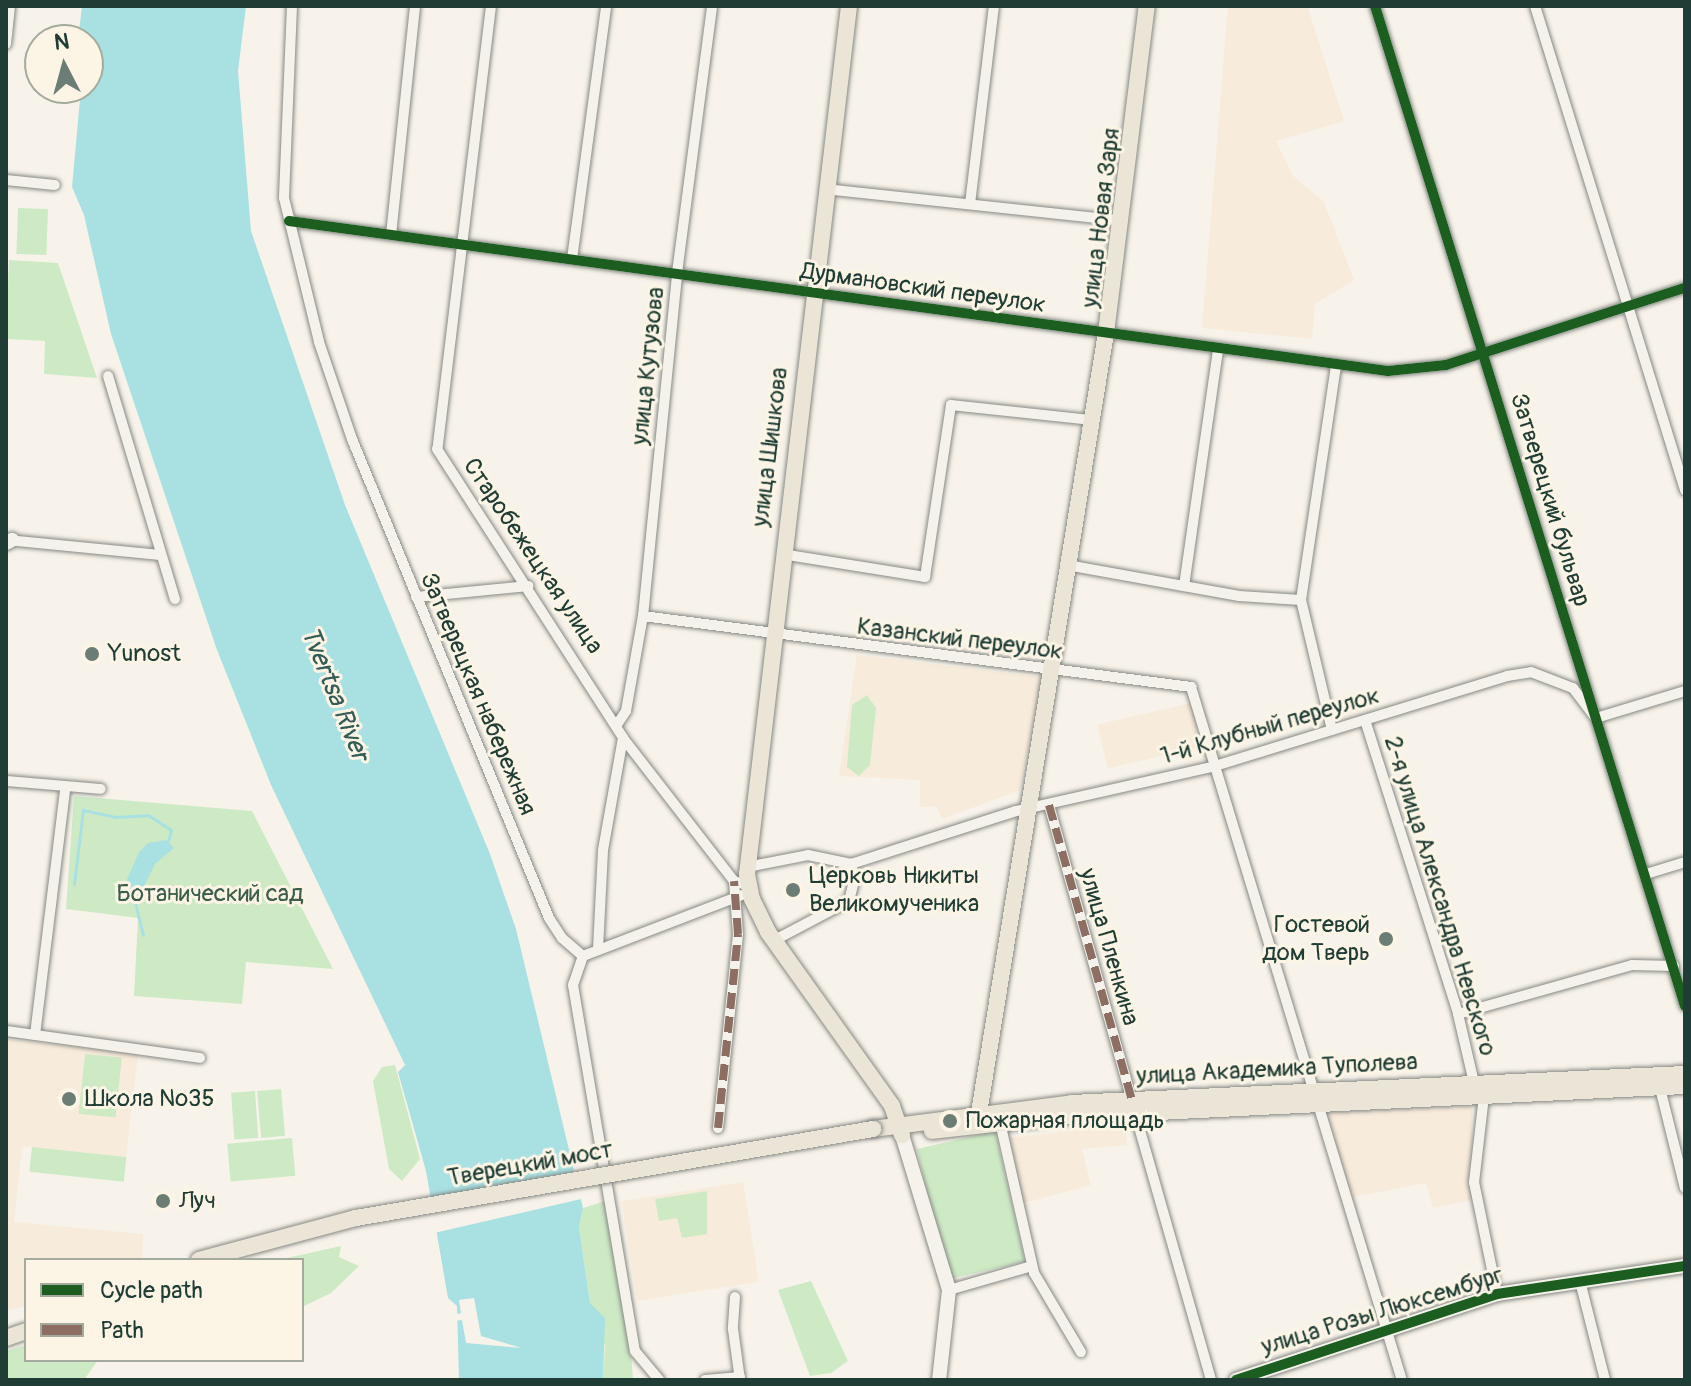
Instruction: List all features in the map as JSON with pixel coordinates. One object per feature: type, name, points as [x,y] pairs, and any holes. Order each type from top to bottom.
[{"type":"main road","name":"улица Шишкова","points":[[743,889],[812,294],[849,6]]},
{"type":"main road","name":"улица Новая Заря","points":[[978,1119],[1106,333],[1147,6]]},
{"type":"main road","name":"Старобежецкая улица","points":[[743,889],[773,941],[892,1106],[901,1130]]},
{"type":"main road","name":"улица Академика Туполева","points":[[1479,1090],[1660,1088],[1685,1083]]},
{"type":"main road","name":"улица Академика Туполева","points":[[874,1134],[1004,1115],[1133,1106],[1685,1083]]},
{"type":"main road","name":"Тверецкий мост","points":[[206,1258],[356,1218],[874,1134]]},
{"type":"main road","name":"Тверецкий мост","points":[[233,1258],[371,1223],[874,1134]]},
{"type":"street","points":[[6,44],[10,6]]},
{"type":"street","name":"Затверецкая набережная","points":[[292,6],[284,198],[319,342],[416,597],[549,918],[562,938],[583,956]]},
{"type":"street","points":[[391,235],[415,6]]},
{"type":"street","name":"Старобежецкая улица","points":[[491,6],[464,245],[435,427],[437,449],[451,477],[528,586],[623,738],[743,889]]},
{"type":"street","points":[[572,259],[606,6]]},
{"type":"street","name":"улица Кутузова","points":[[616,726],[626,711],[643,616],[677,273],[712,6]]},
{"type":"street","points":[[970,204],[994,6]]},
{"type":"street","name":"Затверецкий бульвар","points":[[1375,6],[1685,1006]]},
{"type":"street","points":[[1535,6],[1685,490]]},
{"type":"street","points":[[6,180],[55,185]]},
{"type":"street","points":[[825,189],[1122,221]]},
{"type":"street","name":"Дурмановский переулок","points":[[289,221],[1336,367],[1429,368],[1685,288]]},
{"type":"street","points":[[1184,586],[1218,351]]},
{"type":"street","points":[[1332,730],[1301,600],[1336,367]]},
{"type":"street","points":[[108,376],[175,599]]},
{"type":"street","points":[[782,554],[925,577],[951,405],[1092,420]]},
{"type":"street","points":[[8,541],[160,555]]},
{"type":"street","points":[[1067,565],[1184,586],[1301,600]]},
{"type":"street","points":[[416,597],[528,586]]},
{"type":"street","name":"Казанский переулок","points":[[643,616],[1050,672],[1191,687],[1215,766]]},
{"type":"street","name":"1-й Клубный переулок","points":[[747,867],[808,855],[851,864],[1028,808],[1215,766],[1531,672],[1573,688],[1596,718]]},
{"type":"street","points":[[1596,718],[1685,691]]},
{"type":"street","name":"2-я улица Александра Невского","points":[[1365,720],[1479,1090],[1474,1182],[1497,1294]]},
{"type":"street","points":[[598,949],[603,850],[623,738]]},
{"type":"street","points":[[1215,766],[1321,1096],[1402,1380]]},
{"type":"street","points":[[6,781],[65,789],[101,789]]},
{"type":"street","points":[[35,1035],[65,789]]},
{"type":"street","name":"улица Пленкина","points":[[1049,805],[1211,1380]]},
{"type":"street","points":[[1646,874],[1685,862]]},
{"type":"street","points":[[773,941],[849,901],[855,877],[851,864]]},
{"type":"street","points":[[659,1380],[635,1351],[573,985],[583,956],[743,889]]},
{"type":"street","name":"улица Шишкова","points":[[718,1128],[743,889]]},
{"type":"street","points":[[1458,1014],[1632,965],[1674,966]]},
{"type":"street","points":[[6,1031],[200,1058]]},
{"type":"street","points":[[1660,1088],[1685,1188]]},
{"type":"street","points":[[1004,1115],[1032,1266],[1081,1352]]},
{"type":"street","points":[[901,1130],[949,1290],[939,1380]]},
{"type":"street","points":[[949,1290],[1032,1266]]},
{"type":"street","name":"улица Розы Люксембург","points":[[1236,1380],[1497,1294],[1685,1266]]},
{"type":"street","points":[[1580,1281],[1605,1380]]},
{"type":"street","points":[[705,1380],[740,1379],[735,1297]]},
{"type":"shaded area","points":[[1228,6],[1308,8],[1344,121],[1276,141],[1293,176],[1324,202],[1354,280],[1315,304],[1312,339],[1202,328]]},
{"type":"shaded area","points":[[857,655],[1042,677],[1020,790],[942,819],[936,806],[920,807],[920,780],[839,776]]},
{"type":"shaded area","points":[[1191,703],[1201,747],[1108,768],[1097,725]]},
{"type":"shaded area","name":"Школа №35","points":[[6,1039],[138,1054],[126,1157],[22,1146],[14,1222],[143,1234],[142,1258],[24,1258],[24,1306],[6,1311]]},
{"type":"shaded area","points":[[1472,1107],[1473,1200],[1433,1208],[1426,1183],[1353,1197],[1327,1116],[1333,1112]]},
{"type":"shaded area","points":[[1125,1125],[1127,1145],[1082,1149],[1091,1185],[1024,1203],[1007,1138]]},
{"type":"shaded area","points":[[743,1182],[759,1282],[637,1301],[622,1201]]},
{"type":"green space","points":[[18,208],[48,209],[46,255],[16,254]]},
{"type":"green space","points":[[9,260],[58,263],[97,378],[44,374],[45,341],[6,339]]},
{"type":"green space","points":[[867,695],[876,708],[870,765],[859,776],[847,767],[852,705]]},
{"type":"green space","name":"Ботанический сад","points":[[74,796],[252,811],[333,969],[246,962],[242,1004],[134,996],[138,918],[66,909]]},
{"type":"green space","points":[[85,1054],[122,1058],[116,1118],[79,1114]]},
{"type":"green space","points":[[395,1065],[420,1159],[402,1181],[389,1169],[373,1081],[382,1067]]},
{"type":"green space","points":[[281,1089],[285,1136],[261,1138],[257,1091]]},
{"type":"green space","points":[[255,1091],[258,1138],[234,1140],[231,1093]]},
{"type":"green space","points":[[995,1131],[1025,1262],[947,1280],[917,1149]]},
{"type":"green space","points":[[292,1138],[295,1176],[231,1182],[227,1144]]},
{"type":"green space","points":[[32,1147],[126,1157],[124,1182],[29,1172]]},
{"type":"green space","points":[[707,1191],[707,1234],[682,1238],[677,1218],[659,1221],[655,1199]]},
{"type":"green space","points":[[605,1201],[631,1351],[633,1380],[603,1380],[605,1345],[590,1303],[579,1227],[583,1208]]},
{"type":"green space","points":[[341,1246],[339,1257],[359,1266],[331,1293],[304,1306],[304,1258],[287,1258]]},
{"type":"green space","points":[[811,1281],[848,1361],[831,1373],[810,1376],[778,1290]]},
{"type":"green space","points":[[24,1346],[24,1362],[97,1362],[84,1380],[6,1380],[6,1351]]},
{"type":"water","name":"Tvertsa River","points":[[82,6],[246,6],[238,71],[251,231],[345,505],[490,854],[516,929],[583,1208],[579,1227],[590,1303],[605,1318],[603,1380],[459,1380],[457,1306],[448,1298],[426,1171],[398,1072],[405,1065],[271,785],[217,650],[111,334],[84,215],[72,187],[80,104],[104,104],[104,24],[80,24]]},
{"type":"water","points":[[166,840],[174,848],[155,864],[138,899],[128,897],[126,882],[139,852],[148,843]]},
{"type":"pier","points":[[578,1171],[584,1198],[434,1233],[428,1206]]},
{"type":"pier","points":[[474,1298],[481,1336],[522,1348],[466,1343],[462,1320],[454,1321],[454,1315],[461,1313],[459,1300]]},
{"type":"waterway","points":[[74,884],[83,810],[115,817],[148,815],[171,830],[168,841]]},
{"type":"waterway","points":[[134,899],[143,935]]},
{"type":"marked path","points":[[1049,805],[1132,1100]]},
{"type":"marked path","points":[[718,1128],[738,934],[734,881]]},
{"type":"cycle path","points":[[1375,6],[1685,1006]]},
{"type":"cycle path","points":[[289,221],[1388,371],[1446,365],[1685,288]]},
{"type":"cycle path","points":[[1236,1380],[1497,1294],[1685,1266]]},
{"type":"place","name":"Yunost","points":[[92,654]]},
{"type":"place","name":"Церковь Никиты Великомученика","points":[[793,890]]},
{"type":"place","name":"Гостевой дом Тверь","points":[[1386,939]]},
{"type":"place","name":"Школа №35","points":[[69,1099]]},
{"type":"place","name":"Пожарная площадь","points":[[950,1121]]},
{"type":"place","name":"Луч","points":[[163,1201]]}]
